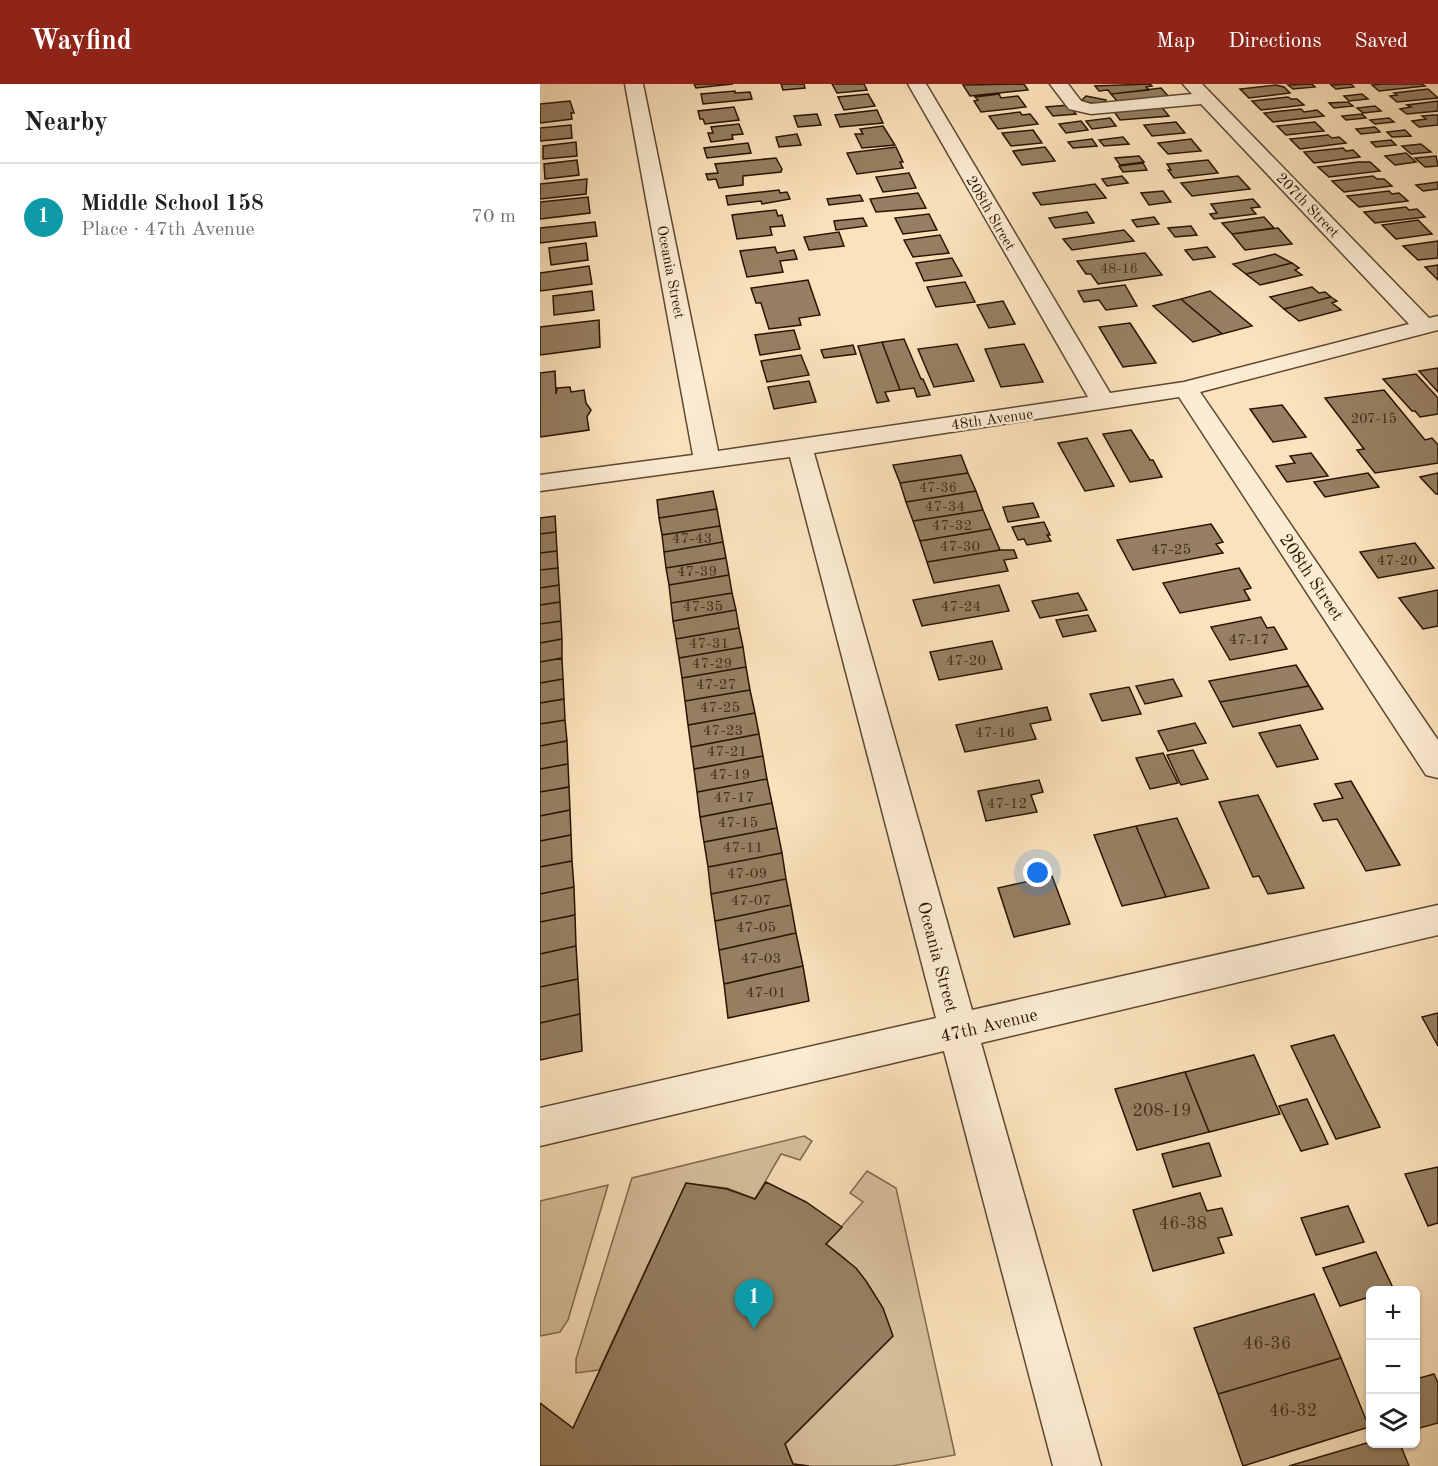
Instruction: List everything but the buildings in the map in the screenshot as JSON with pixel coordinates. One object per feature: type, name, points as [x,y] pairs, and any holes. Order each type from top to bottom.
[{"type":"street","name":"Oceania Street","points":[[634,84],[707,459]]},
{"type":"street","name":"208th Street","points":[[917,84],[1104,403]]},
{"type":"street","points":[[1059,84],[1075,105],[1091,109],[1199,91]]},
{"type":"street","name":"207th Street","points":[[1199,91],[1431,324]]},
{"type":"street","name":"48th Avenue","points":[[540,483],[800,448],[1185,389],[1431,324]]},
{"type":"street","name":"208th Street","points":[[1185,389],[1438,765]]},
{"type":"street","name":"Oceania Street","points":[[800,448],[1077,1466]]},
{"type":"street","name":"47th Avenue","points":[[540,1127],[1438,920]]},
{"type":"shaded area","points":[[804,1136],[812,1141],[800,1160],[781,1154],[755,1199],[727,1188],[686,1183],[599,1370],[576,1373],[576,1359],[632,1178]]},
{"type":"shaded area","points":[[867,1171],[896,1188],[955,1455],[892,1466],[793,1464],[785,1444],[892,1336],[882,1308],[868,1284],[849,1263],[826,1244],[863,1202],[850,1193]]},
{"type":"shaded area","points":[[608,1185],[568,1320],[560,1332],[540,1336],[540,1201]]},
{"type":"place","name":"Middle School 158","points":[[754,1329]]}]
